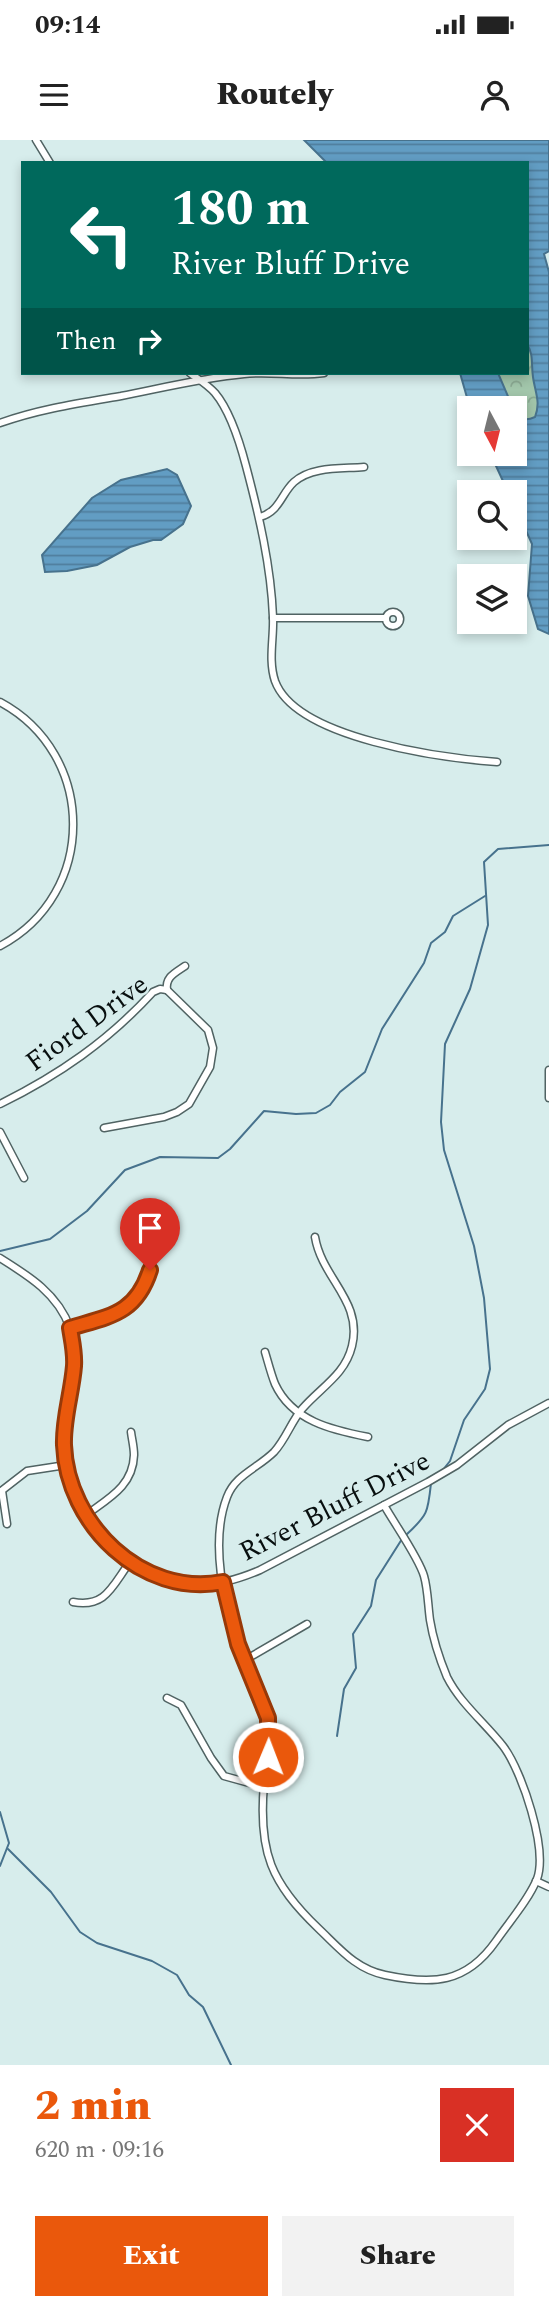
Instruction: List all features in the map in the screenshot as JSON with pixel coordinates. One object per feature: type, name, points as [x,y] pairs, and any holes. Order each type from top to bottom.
[{"type":"street","points":[[36,140],[49,161]]},
{"type":"street","points":[[193,375],[217,395],[243,456],[260,517],[273,618],[274,678],[285,696],[310,717],[338,731],[437,754],[497,762]]},
{"type":"street","points":[[0,423],[39,411],[199,379],[236,375]]},
{"type":"street","points":[[287,375],[310,375]]},
{"type":"street","points":[[260,517],[275,510],[290,485],[306,474],[364,467]]},
{"type":"street","points":[[273,618],[386,618]]},
{"type":"street","points":[[0,702],[32,723],[57,756],[71,799],[75,835],[66,871],[46,906],[31,925],[0,946]]},
{"type":"street","name":"Fiord Drive","points":[[0,1104],[81,1058],[117,1029],[153,992],[167,990],[170,976],[185,967]]},
{"type":"street","points":[[104,1128],[177,1112],[189,1104],[210,1067],[214,1048],[208,1030],[167,990]]},
{"type":"street","points":[[549,1070],[549,1098]]},
{"type":"street","points":[[0,1132],[24,1178]]},
{"type":"street","points":[[315,1237],[322,1262],[351,1309],[354,1332],[349,1355],[341,1371],[300,1411],[278,1447],[241,1477],[228,1494],[218,1544],[218,1565],[233,1625],[268,1718],[270,1738],[264,1787],[266,1847],[272,1872],[298,1909],[356,1964],[375,1972],[426,1982],[462,1973],[489,1951],[536,1881],[540,1870],[535,1824],[516,1767],[448,1678],[431,1626],[424,1574],[384,1505]]},
{"type":"street","points":[[70,1328],[117,1313],[130,1305],[144,1287],[155,1253]]},
{"type":"street","name":"River Bluff Drive","points":[[0,1258],[41,1286],[59,1307],[70,1328],[74,1365],[64,1431],[66,1465],[72,1487],[86,1515],[101,1535],[130,1562],[150,1573],[183,1584],[223,1582],[260,1570],[457,1465],[508,1425],[549,1403]]},
{"type":"street","points":[[265,1352],[275,1384],[287,1400],[309,1420],[321,1426],[368,1437]]},
{"type":"street","points":[[86,1515],[113,1496],[127,1480],[134,1458],[131,1432]]},
{"type":"street","points":[[7,1524],[1,1491],[27,1471],[66,1465]]},
{"type":"street","points":[[73,1602],[90,1604],[100,1600],[130,1562]]},
{"type":"street","points":[[245,1660],[307,1624]]},
{"type":"street","points":[[167,1698],[181,1705],[224,1776],[264,1787]]},
{"type":"street","points":[[536,1881],[549,1887]]},
{"type":"green space","points":[[529,348],[538,402],[535,417],[527,420],[527,396],[508,396],[499,375],[529,375]]},
{"type":"water","points":[[304,140],[549,140],[549,251],[544,254],[549,272],[549,634],[538,629],[528,596],[532,544],[527,533],[527,480],[502,480],[496,466],[527,466],[527,419],[535,417],[538,407],[529,348],[529,161],[325,161]]},
{"type":"water","points":[[461,375],[499,375],[508,396],[467,396]]},
{"type":"water","points":[[167,469],[177,475],[191,506],[183,524],[161,540],[130,547],[97,565],[45,572],[42,555],[92,498],[121,480]]},
{"type":"waterway","points":[[442,1471],[450,1461],[464,1420],[485,1389],[490,1369],[484,1298],[474,1246],[444,1150],[441,1122],[445,1044],[470,989],[488,925],[484,862],[498,849],[549,845]]},
{"type":"waterway","points":[[0,1251],[50,1239],[87,1211],[125,1170],[160,1157],[218,1158],[230,1149],[264,1111],[316,1113],[330,1105],[340,1092],[365,1072],[382,1029],[424,963],[431,943],[445,932],[453,916],[485,896]]},
{"type":"waterway","points":[[406,1535],[426,1512],[431,1483]]},
{"type":"waterway","points":[[337,1736],[344,1689],[356,1668],[353,1634],[371,1606],[376,1580],[402,1539]]},
{"type":"waterway","points":[[0,1812],[9,1843],[0,1866]]},
{"type":"waterway","points":[[8,1849],[51,1892],[80,1932],[97,1943],[152,1961],[177,1975],[189,1995],[203,2007],[231,2065]]},
{"type":"route","points":[[150,1270],[140,1294],[130,1305],[117,1313],[70,1328],[74,1365],[64,1431],[69,1476],[79,1503],[93,1525],[110,1545],[130,1562],[150,1573],[183,1584],[223,1582],[238,1644],[268,1718],[268,1757]]}]
